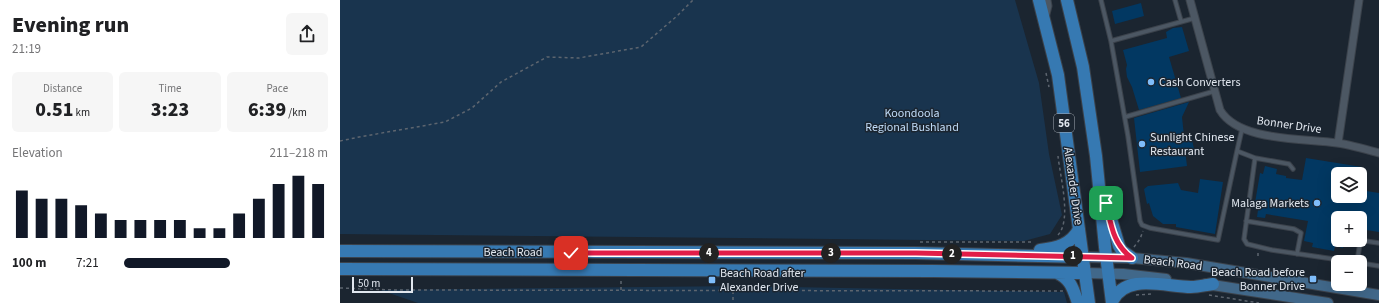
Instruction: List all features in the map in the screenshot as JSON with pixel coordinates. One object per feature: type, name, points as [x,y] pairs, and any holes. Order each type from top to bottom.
[{"type":"main road","name":"Alexander Drive","points":[[1039,0],[1058,75],[1089,303]]},
{"type":"main road","name":"Alexander Drive","points":[[1067,0],[1083,67],[1096,156],[1112,302]]},
{"type":"main road","points":[[1096,156],[1104,179],[1106,203],[1113,230],[1122,252],[1133,252]]},
{"type":"main road","points":[[978,254],[996,249],[1037,250],[1056,248],[1072,240],[1079,229]]},
{"type":"main road","name":"Beach Road","points":[[340,251],[978,254],[1083,257],[1107,257],[1133,252],[1186,263],[1379,295]]},
{"type":"main road","name":"Beach Road","points":[[340,269],[1085,273],[1213,284],[1306,301],[1328,303]]},
{"type":"main road","points":[[1056,273],[1068,280],[1073,287],[1078,303]]},
{"type":"main road","points":[[1268,277],[1273,284],[1298,288],[1308,295],[1306,301]]},
{"type":"main road","points":[[1112,302],[1115,295],[1121,289],[1131,285],[1143,284],[1191,287],[1213,284]]},
{"type":"street","points":[[1045,20],[1048,6],[1047,0]]},
{"type":"street","name":"Bonner Drive","points":[[1190,0],[1220,110],[1225,119],[1242,128],[1259,134],[1338,143],[1379,153]]},
{"type":"street","points":[[1338,143],[1359,0]]},
{"type":"lane","points":[[1101,0],[1111,41],[1125,117],[1140,221],[1142,225],[1150,228],[1218,240],[1242,128]]},
{"type":"lane","points":[[1175,0],[1181,22]]},
{"type":"lane","points":[[1111,41],[1195,18]]},
{"type":"lane","points":[[1125,117],[1215,91]]},
{"type":"lane","points":[[1237,151],[1255,158],[1289,164],[1293,169]]},
{"type":"lane","points":[[1255,158],[1244,239],[1247,244],[1331,259]]},
{"type":"lane","points":[[1246,221],[1294,229],[1300,233],[1297,254]]},
{"type":"lane","points":[[1358,255],[1360,243],[1365,241],[1379,243]]},
{"type":"lane","points":[[1367,264],[1379,266]]},
{"type":"path","points":[[340,141],[359,136],[444,122],[472,108],[501,82],[547,57],[579,58],[641,47],[693,0]]},
{"type":"path","points":[[1046,70],[1049,90]]},
{"type":"path","points":[[1056,237],[1063,230],[1065,220],[1058,151]]},
{"type":"path","points":[[1133,252],[1146,226]]},
{"type":"path","points":[[916,242],[1036,242]]},
{"type":"path","points":[[340,288],[395,290],[1062,292]]},
{"type":"path","points":[[733,291],[733,303]]},
{"type":"green space","name":"Koondoola Regional Bushland","points":[[340,0],[1015,0],[1039,83],[1049,154],[1062,215],[1050,234],[1024,241],[340,234]]},
{"type":"green space","points":[[741,286],[1064,292],[1067,303],[418,303],[380,290]]},
{"type":"building","points":[[1141,3],[1144,16],[1115,24],[1112,11]]},
{"type":"building","points":[[1182,27],[1189,51],[1169,57],[1181,98],[1139,110],[1132,87],[1127,77],[1127,65],[1123,50],[1167,38],[1166,32],[1173,28]]},
{"type":"building","points":[[1189,102],[1182,117],[1184,136],[1191,135],[1194,149],[1185,150],[1187,166],[1140,172],[1134,118]]},
{"type":"building","name":"Malaga Markets","points":[[1306,158],[1362,167],[1331,167],[1331,203],[1367,203],[1367,191],[1379,193],[1379,232],[1367,230],[1367,211],[1331,211],[1331,247],[1335,247],[1334,251],[1312,247],[1313,243],[1304,241],[1308,221],[1266,214],[1265,218],[1257,217],[1258,210],[1254,209],[1260,173],[1263,174],[1265,166],[1277,169],[1276,174],[1286,176],[1286,178],[1302,180]]},
{"type":"building","points":[[1200,179],[1223,182],[1215,234],[1176,227],[1176,224],[1163,224],[1153,216],[1149,203],[1147,204],[1144,189],[1148,186],[1178,183],[1181,190],[1198,193]]},
{"type":"place","name":"Cash Converters","points":[[1151,82]]},
{"type":"place","name":"Sunlight Chinese Restaurant","points":[[1142,144]]},
{"type":"place","name":"Malaga Markets","points":[[1317,203]]},
{"type":"place","name":"Beach Road before Bonner Drive","points":[[1313,279]]},
{"type":"place","name":"Beach Road after Alexander Drive","points":[[712,280]]},
{"type":"route","points":[[571,253],[916,253],[1132,258],[1122,252],[1119,246],[1106,203]]}]
